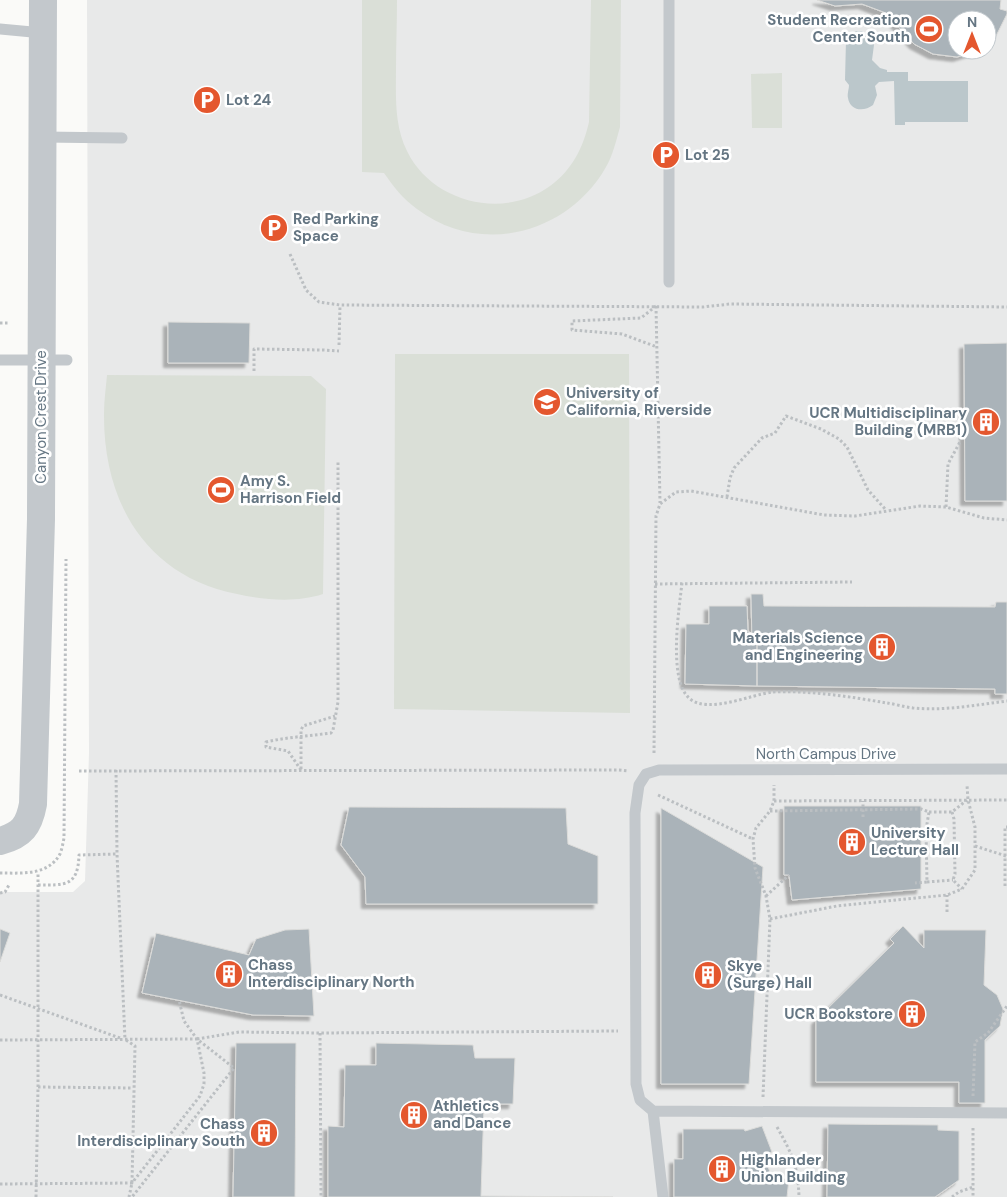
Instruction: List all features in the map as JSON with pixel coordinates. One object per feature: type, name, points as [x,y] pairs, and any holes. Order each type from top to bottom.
[{"type":"street","name":"Canyon Crest Drive","points":[[11,836],[30,817],[33,804],[41,519],[54,360],[43,137],[43,0]]},
{"type":"lane","points":[[669,0],[669,282]]},
{"type":"lane","points":[[0,29],[43,33]]},
{"type":"lane","points":[[43,137],[122,138]]},
{"type":"lane","points":[[0,360],[54,360]]},
{"type":"lane","name":"North Campus Drive","points":[[646,774],[659,770],[702,769],[1007,769]]},
{"type":"lane","points":[[646,774],[638,785],[635,801],[636,1084],[640,1100],[653,1111],[1007,1113]]},
{"type":"lane","points":[[653,1111],[663,1197]]},
{"type":"path","points":[[290,254],[306,290],[319,302],[340,306],[703,306],[730,304],[1007,307]]},
{"type":"path","points":[[339,345],[340,306]]},
{"type":"path","points":[[654,753],[656,516],[660,504],[656,306]]},
{"type":"path","points":[[656,306],[641,318],[572,321],[572,330],[622,334],[657,347]]},
{"type":"path","points":[[0,323],[8,323]]},
{"type":"path","points":[[254,371],[254,349],[339,352]]},
{"type":"path","points":[[727,497],[730,478],[734,468],[762,438],[775,433],[786,416],[821,429],[839,439],[847,447],[868,490],[887,511]]},
{"type":"path","points":[[946,507],[948,464],[960,442],[961,424]]},
{"type":"path","points":[[301,770],[288,751],[266,747],[266,742],[288,736],[331,733],[338,702],[338,462]]},
{"type":"path","points":[[660,504],[676,492],[691,491],[824,515],[855,516],[920,506],[946,507],[984,518],[1007,520]]},
{"type":"path","points":[[655,584],[852,582]]},
{"type":"path","points":[[682,583],[676,654],[679,679],[685,694],[697,703],[721,704],[772,692],[836,696],[912,708],[948,708],[1007,702]]},
{"type":"path","points":[[301,770],[301,730],[303,726],[335,716]]},
{"type":"path","points":[[116,770],[117,854],[125,1040]]},
{"type":"path","points":[[79,771],[619,770],[646,774]]},
{"type":"path","points":[[763,1098],[770,919],[766,896],[755,868],[753,839],[756,828],[770,811],[774,801],[774,785]]},
{"type":"path","points":[[770,919],[837,906],[947,895],[962,889],[974,870],[975,827],[968,800],[967,785]]},
{"type":"path","points":[[658,795],[753,839]]},
{"type":"path","points":[[770,811],[920,809],[929,812],[952,812],[968,800]]},
{"type":"path","points":[[774,801],[1007,800]]},
{"type":"path","points":[[863,801],[863,818]]},
{"type":"path","points":[[927,882],[926,830],[929,812]]},
{"type":"path","points":[[952,812],[954,819],[955,874],[953,880]]},
{"type":"path","points":[[1006,886],[1007,827]]},
{"type":"path","points":[[975,846],[1006,856]]},
{"type":"path","points":[[38,886],[63,885],[72,880],[78,868],[79,855],[117,854]]},
{"type":"path","points":[[0,873],[38,872],[36,1197]]},
{"type":"path","points":[[766,896],[789,875]]},
{"type":"path","points":[[915,883],[953,880],[962,889]]},
{"type":"path","points":[[0,893],[4,892],[9,885]]},
{"type":"path","points":[[947,895],[947,912]]},
{"type":"path","points":[[0,995],[125,1040],[135,1046],[132,1183],[130,1197]]},
{"type":"path","points":[[130,1197],[234,1068],[197,1039],[184,1021],[179,1000]]},
{"type":"path","points":[[973,1197],[975,1042],[988,1033],[1007,1006]]},
{"type":"path","points":[[0,1040],[197,1039],[239,1032],[320,1034],[618,1031]]},
{"type":"path","points":[[320,1034],[321,1197]]},
{"type":"path","points":[[132,1183],[200,1096],[204,1084],[204,1073],[197,1039]]},
{"type":"path","points":[[38,1087],[134,1088]]},
{"type":"path","points":[[777,1126],[792,1155],[798,1176],[799,1197]]},
{"type":"path","points":[[0,1184],[132,1183]]},
{"type":"path","points":[[952,1197],[959,1192],[973,1187]]},
{"type":"shaded area","name":"University of California, Riverside","points":[[87,0],[1007,0],[1007,1197],[0,1197],[0,892],[73,892],[85,881],[89,753]]},
{"type":"shaded area","points":[[362,0],[397,0],[396,90],[398,121],[407,151],[418,169],[433,183],[451,194],[471,201],[491,204],[512,202],[532,196],[558,180],[576,158],[589,122],[591,0],[621,0],[620,127],[606,167],[590,190],[569,209],[546,222],[521,231],[494,234],[468,232],[442,224],[417,209],[407,201],[384,173],[362,172]]},
{"type":"shaded area","points":[[862,31],[871,36],[874,45],[872,60],[880,68],[887,70],[887,72],[908,72],[908,81],[968,81],[968,122],[905,122],[905,125],[895,125],[894,81],[879,82],[875,86],[877,95],[873,105],[866,109],[858,109],[851,106],[848,96],[849,85],[845,80],[846,40],[852,33]]},
{"type":"shaded area","points":[[782,73],[782,128],[752,128],[751,74]]},
{"type":"shaded area","points":[[395,354],[629,354],[630,713],[394,709]]},
{"type":"shaded area","name":"Amy S. Harrison Field","points":[[107,375],[311,376],[326,389],[323,594],[302,599],[280,600],[237,594],[205,585],[177,570],[154,552],[136,530],[121,504],[111,476],[106,445],[104,413]]},
{"type":"building","name":"Student Recreation Center South","points":[[817,0],[1001,0],[1000,9],[1007,11],[1007,14],[997,34],[997,10],[947,10],[947,56],[933,54],[914,44],[886,13],[862,4],[835,6]]},
{"type":"building","points":[[168,322],[250,323],[249,363],[168,363]]},
{"type":"building","name":"UCR Multidisciplinary Building (MRB1)","points":[[1007,343],[1007,501],[965,501],[964,344]]},
{"type":"building","name":"Materials Science and Engineering","points":[[751,594],[763,594],[764,606],[995,607],[996,602],[1007,602],[1007,694],[995,694],[995,689],[757,686],[757,661],[752,661],[752,650],[757,650],[757,644],[752,644]]},
{"type":"building","points":[[709,606],[747,606],[748,632],[752,633],[752,644],[757,644],[757,650],[752,650],[752,661],[757,661],[757,686],[685,684],[686,624],[709,624]]},
{"type":"building","name":"University Lecture Hall","points":[[784,806],[921,806],[921,889],[792,900],[789,875],[784,875]]},
{"type":"building","points":[[349,807],[566,808],[568,844],[598,856],[598,904],[366,904],[365,877],[341,845]]},
{"type":"building","name":"Skye (Surge) Hall","points":[[661,808],[763,867],[749,1084],[661,1084]]},
{"type":"building","name":"UCR Bookstore","points":[[903,926],[924,948],[924,930],[986,930],[984,985],[997,995],[1003,1009],[1000,1026],[985,1040],[985,1103],[959,1103],[959,1082],[816,1082],[816,1020],[894,943],[890,939]]},
{"type":"building","points":[[0,929],[10,933],[0,962]]},
{"type":"building","name":"Chass Interdisciplinary North","points":[[309,929],[314,1016],[253,1015],[142,993],[156,933],[249,955],[256,939],[285,930]]},
{"type":"building","name":"Chass Interdisciplinary South","points":[[236,1043],[296,1043],[295,1197],[233,1197]]},
{"type":"building","name":"Athletics and Dance","points":[[376,1043],[473,1045],[475,1058],[515,1058],[513,1104],[484,1104],[481,1196],[613,1197],[328,1197],[328,1126],[344,1127],[345,1065],[376,1065]]},
{"type":"building","points":[[828,1124],[938,1125],[938,1130],[959,1131],[959,1180],[935,1197],[827,1197]]},
{"type":"building","name":"Highlander Union Building","points":[[762,1126],[772,1152],[764,1155],[772,1178],[789,1179],[787,1197],[674,1197],[674,1159],[683,1159],[683,1129],[744,1129],[745,1131]]},
{"type":"place","name":"Student Recreation Center South","points":[[929,29]]},
{"type":"place","name":"Lot 24","points":[[207,100]]},
{"type":"place","name":"Lot 25","points":[[666,155]]},
{"type":"place","name":"Red Parking Space","points":[[274,228]]},
{"type":"place","name":"University of California, Riverside","points":[[547,402]]},
{"type":"place","name":"UCR Multidisciplinary Building (MRB1)","points":[[986,422]]},
{"type":"place","name":"Amy S. Harrison Field","points":[[221,490]]},
{"type":"place","name":"Materials Science and Engineering","points":[[882,647]]},
{"type":"place","name":"University Lecture Hall","points":[[852,842]]},
{"type":"place","name":"Chass Interdisciplinary North","points":[[229,974]]},
{"type":"place","name":"Skye (Surge) Hall","points":[[708,975]]},
{"type":"place","name":"UCR Bookstore","points":[[912,1014]]},
{"type":"place","name":"Athletics and Dance","points":[[414,1115]]},
{"type":"place","name":"Chass Interdisciplinary South","points":[[264,1133]]},
{"type":"place","name":"Highlander Union Building","points":[[722,1169]]}]
